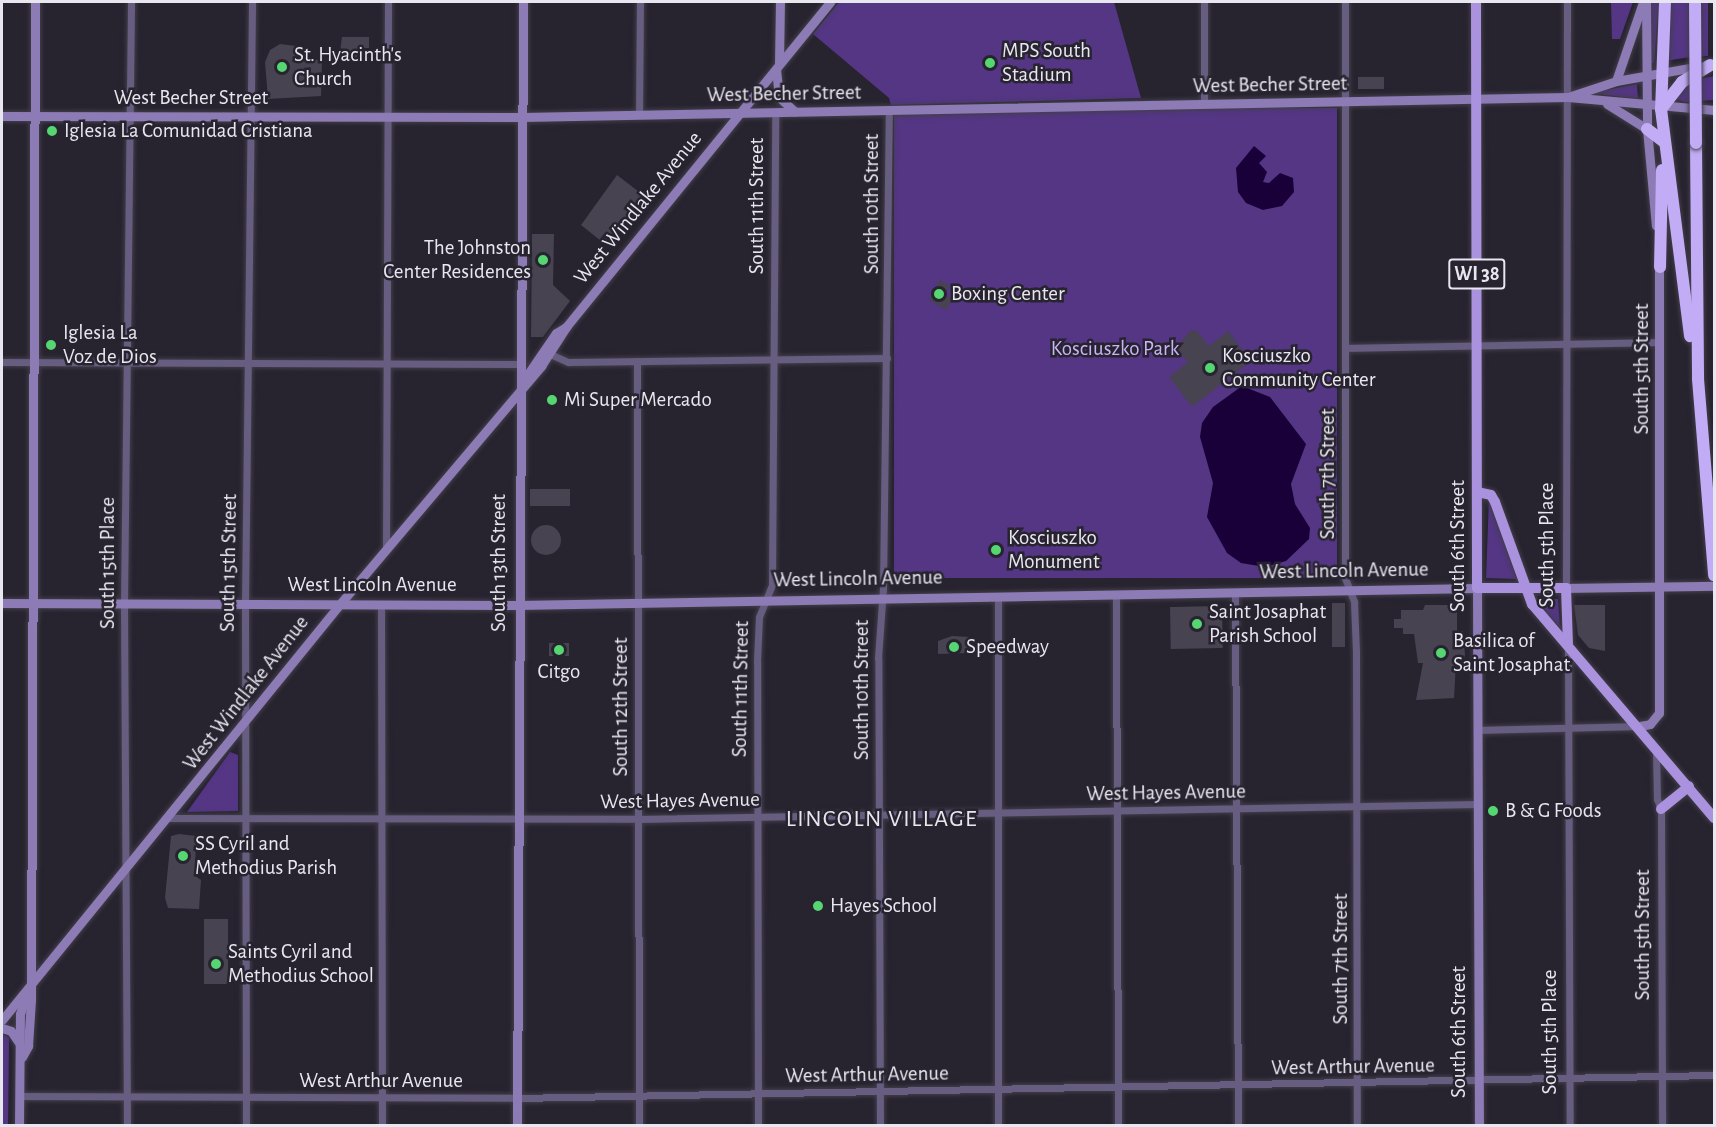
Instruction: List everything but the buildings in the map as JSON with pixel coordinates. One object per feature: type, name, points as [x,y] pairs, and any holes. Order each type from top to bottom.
[{"type":"highway","points":[[1665,2],[1660,72],[1661,109],[1698,379],[1714,575]]},
{"type":"highway","points":[[1695,2],[1698,379]]},
{"type":"highway","points":[[1661,109],[1682,82],[1712,65]]},
{"type":"highway","points":[[1647,129],[1664,144]]},
{"type":"highway","points":[[1660,267],[1664,144]]},
{"type":"main road","name":"South 6th Street","points":[[1476,2],[1477,588]]},
{"type":"main road","points":[[1477,492],[1491,495],[1495,502],[1532,604],[1640,726],[1714,818]]},
{"type":"main road","name":"West Lincoln Avenue","points":[[1477,588],[1566,588]]},
{"type":"main road","name":"South 5th Place","points":[[1566,588],[1568,644]]},
{"type":"main road","points":[[1661,808],[1689,786]]},
{"type":"street","points":[[22,1057],[28,1046],[31,985],[30,603],[35,2]]},
{"type":"street","name":"South 15th Place","points":[[127,1125],[124,603],[131,2]]},
{"type":"street","name":"South 15th Street","points":[[246,1125],[245,604],[252,2]]},
{"type":"street","points":[[386,549],[384,364],[388,2]]},
{"type":"street","name":"South 13th Street","points":[[517,1125],[518,388],[523,2]]},
{"type":"street","points":[[639,114],[640,2]]},
{"type":"street","points":[[780,2],[777,66],[779,97],[796,112]]},
{"type":"street","name":"West Windlake Avenue","points":[[518,388],[530,366],[566,327],[830,2]]},
{"type":"street","points":[[1204,2],[1204,104]]},
{"type":"street","name":"South 7th Street","points":[[1345,2],[1345,578],[1350,591],[1356,641],[1358,1125]]},
{"type":"street","name":"South 5th Place","points":[[1566,588],[1568,2]]},
{"type":"street","points":[[1617,81],[1645,2]]},
{"type":"street","name":"South 5th Street","points":[[1640,726],[1650,724],[1659,713],[1660,267],[1647,129],[1645,2]]},
{"type":"street","name":"West Becher Street","points":[[1568,97],[1617,81],[1712,65]]},
{"type":"street","name":"West Becher Street","points":[[2,116],[522,117],[1568,97],[1661,109],[1714,110]]},
{"type":"street","points":[[1605,103],[1647,129]]},
{"type":"street","name":"South 10th Street","points":[[880,1125],[878,814],[887,358],[889,110]]},
{"type":"street","name":"South 11th Street","points":[[758,1125],[757,661],[759,616],[772,584],[775,112]]},
{"type":"street","name":"West Windlake Avenue","points":[[2,1020],[170,818],[245,719],[518,388],[550,354],[566,327]]},
{"type":"street","points":[[1345,348],[1660,342]]},
{"type":"street","points":[[550,354],[568,362],[887,358]]},
{"type":"street","points":[[2,362],[519,364]]},
{"type":"street","name":"South 12th Street","points":[[637,362],[634,603],[638,819],[639,1125]]},
{"type":"street","name":"West Lincoln Avenue","points":[[1566,588],[1714,586]]},
{"type":"street","name":"West Lincoln Avenue","points":[[2,603],[517,605],[1477,588]]},
{"type":"street","name":"South 6th Street","points":[[1477,588],[1479,1125]]},
{"type":"street","points":[[1235,592],[1238,1125]]},
{"type":"street","points":[[1116,595],[1118,1125]]},
{"type":"street","points":[[998,597],[998,1125]]},
{"type":"street","points":[[381,604],[382,1125]]},
{"type":"street","name":"South 5th Place","points":[[1568,644],[1570,1125]]},
{"type":"street","points":[[1478,730],[1640,726]]},
{"type":"street","name":"South 5th Street","points":[[1656,746],[1657,799],[1661,808],[1662,1125]]},
{"type":"street","name":"West Hayes Avenue","points":[[170,818],[638,819],[1478,804]]},
{"type":"street","points":[[19,1125],[22,1057],[19,1044],[21,1008],[31,985]]},
{"type":"street","points":[[2,1028],[11,1031],[19,1044]]},
{"type":"street","name":"West Arthur Avenue","points":[[19,1096],[517,1098],[1569,1081],[1662,1079],[1714,1075]]},
{"type":"green space","name":"MPS South Stadium","points":[[839,2],[1114,2],[1141,98],[891,105],[889,98],[813,34]]},
{"type":"green space","points":[[1611,2],[1633,2],[1620,39],[1612,39]]},
{"type":"green space","points":[[1651,2],[1659,2],[1654,63],[1651,63]]},
{"type":"green space","points":[[1669,2],[1690,2],[1690,57],[1665,61]]},
{"type":"green space","points":[[1699,2],[1708,2],[1708,56],[1699,56]]},
{"type":"green space","points":[[1714,76],[1714,100],[1684,102],[1674,98],[1692,81]]},
{"type":"green space","points":[[1637,84],[1638,99],[1591,93]]},
{"type":"green space","name":"Kosciuszko Park","points":[[894,108],[1337,108],[1337,578],[894,578]]},
{"type":"green space","points":[[1489,499],[1517,579],[1486,578]]},
{"type":"green space","points":[[1536,598],[1558,599],[1560,628],[1534,601]]},
{"type":"green space","points":[[230,752],[238,755],[238,811],[187,812]]},
{"type":"green space","points":[[2,1033],[9,1038],[8,1125],[2,1125]]},
{"type":"shaded area","points":[[1254,146],[1266,156],[1259,163],[1267,172],[1263,182],[1269,183],[1280,173],[1293,178],[1294,192],[1282,206],[1263,210],[1246,203],[1238,192],[1236,168]]},
{"type":"shaded area","points":[[1242,386],[1270,397],[1306,444],[1291,484],[1295,504],[1310,528],[1309,539],[1286,561],[1265,567],[1241,563],[1227,553],[1207,517],[1213,483],[1200,437],[1202,423],[1213,407]]},
{"type":"place","name":"MPS South Stadium","points":[[990,63]]},
{"type":"place","name":"St. Hyacinth's Church","points":[[282,67]]},
{"type":"place","name":"Iglesia La Comunidad Cristiana","points":[[52,131]]},
{"type":"place","name":"The Johnston Center Residences","points":[[543,260]]},
{"type":"place","name":"Boxing Center","points":[[939,294]]},
{"type":"place","name":"Iglesia La Voz de Dios","points":[[51,345]]},
{"type":"place","name":"Kosciuszko Community Center","points":[[1210,368]]},
{"type":"place","name":"Mi Super Mercado","points":[[552,400]]},
{"type":"place","name":"Kosciuszko Monument","points":[[996,550]]},
{"type":"place","name":"Saint Josaphat Parish School","points":[[1197,624]]},
{"type":"place","name":"Speedway","points":[[954,647]]},
{"type":"place","name":"Citgo","points":[[559,650]]},
{"type":"place","name":"Basilica of Saint Josaphat","points":[[1441,653]]},
{"type":"place","name":"B & G Foods","points":[[1493,811]]},
{"type":"place","name":"SS Cyril and Methodius Parish","points":[[183,856]]},
{"type":"place","name":"Hayes School","points":[[818,906]]},
{"type":"place","name":"Saints Cyril and Methodius School","points":[[216,964]]},
{"type":"district","name":"LINCOLN VILLAGE","points":[[882,820]]}]
